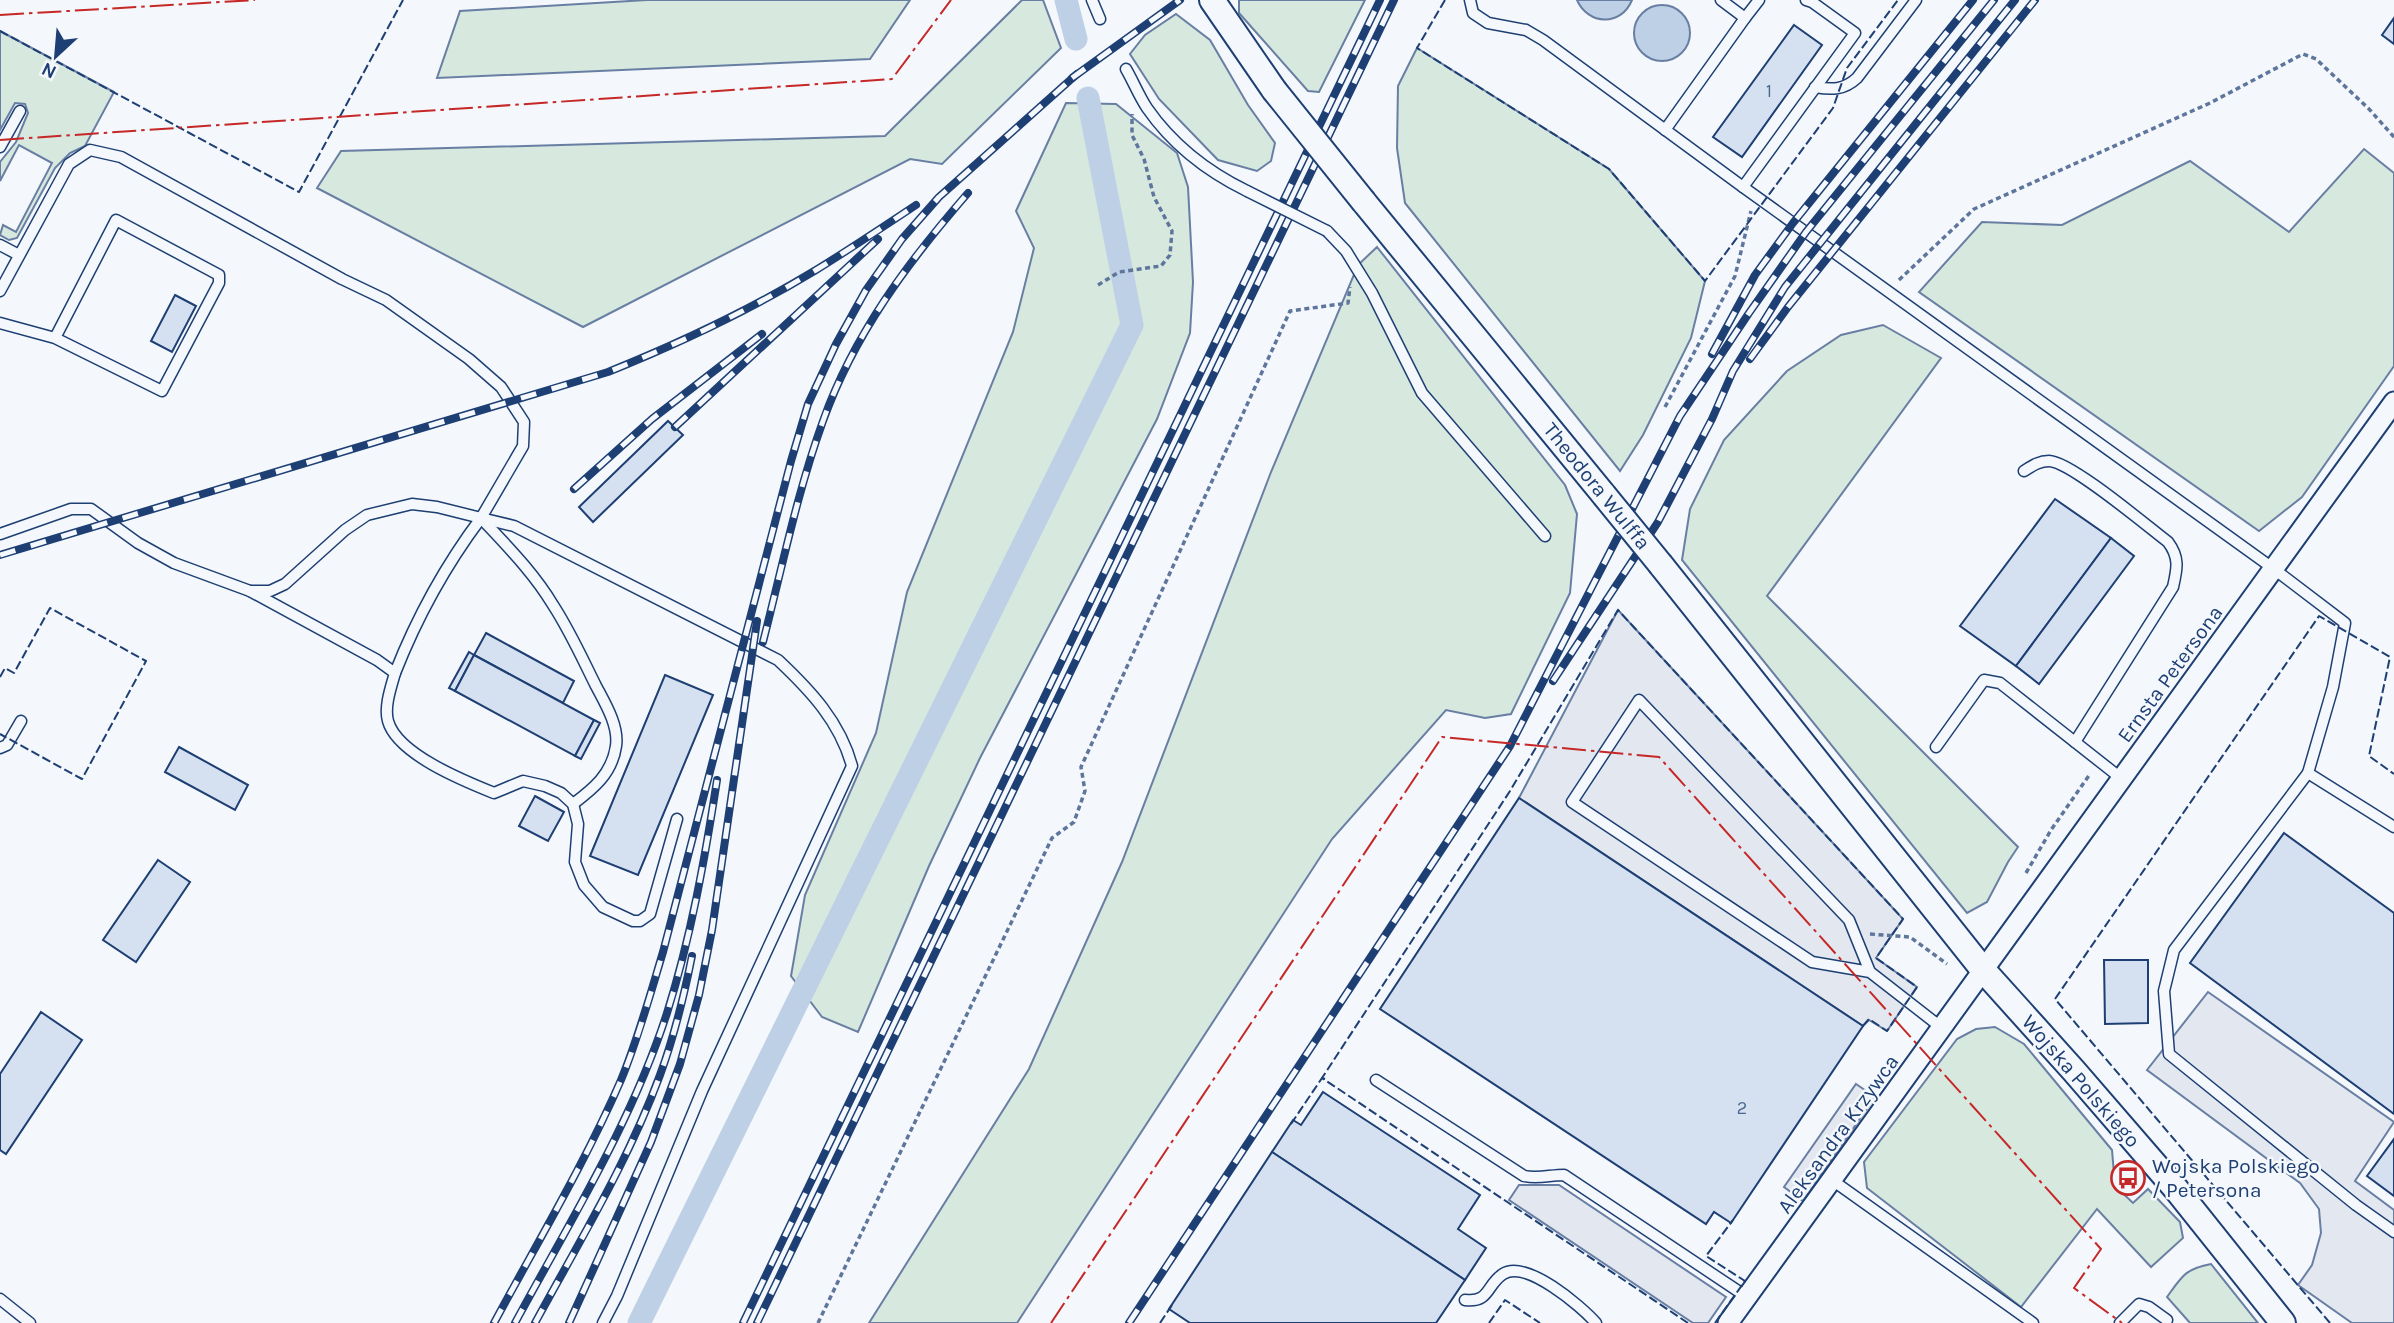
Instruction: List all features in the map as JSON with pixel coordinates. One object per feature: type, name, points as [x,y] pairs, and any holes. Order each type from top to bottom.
[{"type":"street","name":"Theodora Wulffa","points":[[1214,4],[1274,90],[1661,565],[1984,971]]},
{"type":"street","name":"Ernsta Petersona","points":[[1984,971],[2394,402]]},
{"type":"street","name":"Aleksandra Krzywca","points":[[1728,1323],[1984,971]]},
{"type":"street","name":"Wojska Polskiego","points":[[1984,971],[2176,1189],[2283,1323]]},
{"type":"lane","points":[[1092,0],[1100,19]]},
{"type":"lane","points":[[1470,0],[1473,13],[1488,23],[1526,30],[1543,40],[2274,569],[2345,624],[2333,687],[2308,773],[2174,950],[2164,991],[2169,1054],[2356,1205],[2394,1232]]},
{"type":"lane","points":[[1721,0],[1745,18]]},
{"type":"lane","points":[[1665,130],[1759,0]]},
{"type":"lane","points":[[1743,187],[1855,33],[1806,0]]},
{"type":"lane","points":[[1815,88],[1848,86],[1916,0]]},
{"type":"lane","points":[[1126,69],[1146,107],[1188,152],[1228,181],[1327,231],[1352,260],[1372,293],[1422,393],[1545,536]]},
{"type":"lane","points":[[0,147],[20,111]]},
{"type":"lane","points":[[0,291],[69,164],[90,150],[106,152],[121,157],[342,279],[386,300],[469,359],[501,387],[524,422],[523,446],[481,518],[440,578],[407,641],[394,673],[387,719],[394,734],[416,754],[494,793],[523,781],[561,793],[573,804],[578,824],[575,862],[584,885],[603,907],[633,921],[640,921],[650,914],[677,819]]},
{"type":"lane","points":[[0,323],[55,338],[162,391],[219,283],[219,275],[116,220],[55,338]]},
{"type":"lane","points":[[0,245],[19,255]]},
{"type":"lane","points":[[2024,471],[2036,463],[2052,461],[2071,469],[2168,542],[2176,553],[2178,566],[2173,587],[2075,742]]},
{"type":"lane","points":[[250,591],[270,591],[285,584],[345,530],[367,515],[390,508],[412,504],[437,507],[514,526],[778,660],[813,694],[833,722],[847,750],[852,766],[702,1091],[617,1296],[603,1323]]},
{"type":"lane","points":[[0,534],[71,509],[92,509],[138,543],[174,563],[250,591],[377,660],[394,673]]},
{"type":"lane","points":[[481,518],[518,558],[552,603],[579,649],[614,726],[617,745],[607,772],[599,784],[573,804]]},
{"type":"lane","points":[[1936,747],[1984,680],[2000,683],[2123,779]]},
{"type":"lane","points":[[1870,972],[1849,920],[1639,700],[1572,802],[1812,962],[1870,972],[1942,1028]]},
{"type":"lane","points":[[0,748],[7,745],[21,721]]},
{"type":"lane","points":[[2308,773],[2394,827]]},
{"type":"lane","points":[[1376,1080],[1524,1176],[1536,1179],[1549,1175],[1564,1175],[1747,1297]]},
{"type":"lane","points":[[1832,1180],[2033,1323]]},
{"type":"lane","points":[[1465,1300],[1481,1299],[1506,1272],[1515,1271],[1568,1297],[1596,1323]]},
{"type":"lane","points":[[0,1299],[30,1323]]},
{"type":"lane","points":[[2120,1323],[2139,1304],[2149,1307],[2167,1320]]},
{"type":"path","points":[[1888,291],[1974,209],[2210,103],[2303,54],[2316,59],[2369,109],[2394,137]]},
{"type":"path","points":[[1098,285],[1119,272],[1161,266],[1170,255],[1172,231],[1154,197],[1144,159],[1132,135],[1132,109],[1138,92]]},
{"type":"path","points":[[1665,407],[1735,275],[1755,195]]},
{"type":"path","points":[[818,1323],[1052,838],[1074,822],[1085,792],[1081,767],[1290,311],[1348,303],[1352,260]]},
{"type":"path","points":[[2024,876],[2051,830],[2099,761]]},
{"type":"path","points":[[1855,933],[1910,937],[1944,963],[1984,971]]},
{"type":"shaded area","points":[[647,0],[910,0],[870,59],[437,78],[460,11]]},
{"type":"shaded area","points":[[1022,0],[1043,0],[1061,48],[942,164],[910,159],[583,327],[317,188],[341,151],[885,136]]},
{"type":"shaded area","points":[[1239,0],[1365,0],[1319,92],[1308,91],[1239,13]]},
{"type":"shaded area","points":[[1176,14],[1210,40],[1248,105],[1275,143],[1271,161],[1257,171],[1218,160],[1159,99],[1130,54],[1145,35]]},
{"type":"shaded area","points":[[0,31],[114,92],[85,146],[70,153],[55,168],[17,238],[9,240],[0,235],[3,225],[16,232],[52,163],[19,145],[0,181],[0,162],[16,142],[28,113],[25,104],[15,103],[0,130]]},
{"type":"shaded area","points":[[1417,48],[1609,169],[1705,281],[1691,338],[1643,435],[1620,471],[1405,203],[1397,148],[1398,86]]},
{"type":"shaded area","points":[[1066,103],[1116,104],[1177,153],[1188,187],[1193,282],[1190,333],[1157,419],[980,758],[929,866],[858,1032],[822,1017],[791,976],[805,895],[876,733],[907,592],[1013,332],[1034,248],[1016,211]]},
{"type":"shaded area","points":[[2364,149],[2394,173],[2394,366],[2302,497],[2259,531],[1919,292],[1982,222],[2062,225],[2190,161],[2289,232]]},
{"type":"shaded area","points":[[1377,247],[1565,485],[1577,514],[1570,593],[1511,714],[1485,718],[1446,710],[1332,839],[1017,1323],[869,1323],[1029,1069],[1122,862],[1271,472],[1358,265]]},
{"type":"shaded area","points":[[1883,325],[1941,358],[1767,596],[2018,847],[1987,902],[1967,913],[1682,560],[1690,509],[1724,440],[1787,371],[1841,335]]},
{"type":"shaded area","points":[[1618,610],[1903,919],[1876,958],[1917,987],[1887,1031],[1869,1020],[1863,1026],[1519,798]]},
{"type":"shaded area","points":[[2208,992],[2394,1122],[2355,1181],[2394,1210],[2394,1323],[2352,1323],[2298,1285],[2312,1265],[2321,1233],[2319,1209],[2300,1183],[2147,1070]]},
{"type":"shaded area","points":[[1995,1027],[2024,1044],[2112,1150],[2115,1186],[2133,1203],[2148,1189],[2180,1222],[2183,1238],[2151,1267],[2097,1209],[2021,1307],[1867,1188],[1864,1162],[1957,1039],[1976,1029]]},
{"type":"shaded area","points":[[1856,1084],[1875,1097],[1803,1201],[1784,1187]]},
{"type":"shaded area","points":[[1519,1185],[1559,1185],[1726,1297],[1708,1323],[1693,1323],[1509,1200]]},
{"type":"shaded area","points":[[2211,1264],[2258,1323],[2190,1323],[2167,1297],[2185,1274]]},
{"type":"water","points":[[1577,0],[1632,0],[1620,15],[1604,20],[1589,14]]},
{"type":"water","points":[[1662,5],[1677,10],[1685,18],[1690,33],[1685,48],[1677,56],[1662,61],[1647,56],[1639,48],[1634,33],[1639,18],[1647,10]]},
{"type":"building","points":[[2394,18],[2394,44],[2382,35]]},
{"type":"building","points":[[1794,25],[1822,45],[1742,157],[1713,137]]},
{"type":"building","points":[[175,295],[196,306],[172,352],[151,341]]},
{"type":"building","points":[[668,421],[683,435],[593,522],[579,507]]},
{"type":"building","points":[[2055,499],[2111,538],[2016,666],[1960,626]]},
{"type":"building","points":[[2111,538],[2134,556],[2039,684],[2016,666]]},
{"type":"building","points":[[486,633],[574,681],[563,703],[474,655]]},
{"type":"building","points":[[469,652],[474,655],[455,691],[449,688]]},
{"type":"building","points":[[474,655],[594,720],[575,756],[455,691]]},
{"type":"building","points":[[665,675],[713,695],[638,875],[590,856]]},
{"type":"building","points":[[594,720],[600,723],[581,759],[575,756]]},
{"type":"building","points":[[179,747],[248,785],[235,810],[165,772]]},
{"type":"building","points":[[535,796],[564,812],[548,841],[519,826]]},
{"type":"building","points":[[1519,798],[1863,1026],[1731,1223],[1714,1212],[1706,1224],[1380,1009]]},
{"type":"building","points":[[2284,833],[2394,913],[2394,1114],[2190,963]]},
{"type":"building","points":[[158,860],[190,882],[136,962],[103,940]]},
{"type":"building","points":[[2104,960],[2148,960],[2148,1023],[2105,1024]]},
{"type":"building","points":[[41,1012],[82,1040],[6,1154],[0,1150],[0,1074]]},
{"type":"building","points":[[1323,1092],[1480,1195],[1458,1229],[1486,1248],[1465,1280],[1272,1152],[1293,1120],[1301,1125]]},
{"type":"building","points":[[2394,1139],[2394,1196],[2367,1176]]},
{"type":"building","points":[[1272,1152],[1465,1280],[1436,1323],[1190,1323],[1169,1309]]},
{"type":"waterway","points":[[1066,0],[1076,39]]},
{"type":"waterway","points":[[639,1323],[1132,325],[1088,98]]},
{"type":"railway","points":[[1072,78],[1180,0]]},
{"type":"railway","points":[[743,1323],[1380,0]]},
{"type":"railway","points":[[757,1323],[1394,0]]},
{"type":"railway","points":[[1712,354],[1755,275],[1793,223],[1973,0]]},
{"type":"railway","points":[[1129,1323],[1510,746],[1680,416],[1806,232],[1994,0]]},
{"type":"railway","points":[[1553,681],[1658,522],[1712,419],[1733,371],[1785,287],[2015,0]]},
{"type":"railway","points":[[1750,359],[1788,307],[2035,0]]},
{"type":"railway","points":[[494,1323],[592,1142],[633,1049],[663,952],[791,461],[808,404],[836,344],[866,290],[902,239],[939,197],[1077,74]]},
{"type":"railway","points":[[763,642],[805,476],[823,421],[850,358],[904,273],[968,193]]},
{"type":"railway","points":[[0,555],[608,372],[688,338],[766,299],[829,262],[916,205]]},
{"type":"railway","points":[[675,427],[878,239]]},
{"type":"railway","points":[[574,489],[652,419],[762,334]]},
{"type":"railway","points":[[569,1323],[651,1142],[680,1064],[699,995],[712,930],[757,621]]},
{"type":"railway","points":[[515,1323],[618,1133],[653,1054],[676,984],[690,926],[717,780]]},
{"type":"railway","points":[[535,1323],[602,1201],[647,1107],[674,1031],[692,956]]},
{"type":"fence","points":[[0,31],[299,192],[403,0]]},
{"type":"fence","points":[[1445,0],[1417,48],[1609,169],[1705,281],[1833,108],[1847,68],[1898,0]]},
{"type":"fence","points":[[0,677],[5,668],[14,673],[50,608],[146,661],[82,779],[0,734]]},
{"type":"fence","points":[[1688,1323],[1322,1078],[1510,791],[1618,610],[1903,919],[1876,958],[1917,987],[1887,1031],[1869,1019],[1861,1028]]},
{"type":"fence","points":[[2330,1323],[2055,999],[2319,616],[2390,657],[2369,756],[2394,774]]},
{"type":"fence","points":[[1291,1124],[1322,1078],[1325,1079]]},
{"type":"fence","points":[[1715,1323],[1745,1281],[1706,1256],[1733,1220]]},
{"type":"fence","points":[[1489,1323],[1505,1300],[1540,1323]]},
{"type":"fence","points":[[1160,1323],[1172,1305]]},
{"type":"power","points":[[0,15],[255,0]]},
{"type":"power","points":[[0,140],[892,79],[951,0]]},
{"type":"power","points":[[1051,1323],[1442,737],[1659,757],[2101,1249],[2074,1288],[2122,1323]]},
{"type":"place","name":"Wojska Polskiego / Petersona","points":[[2128,1178]]}]
